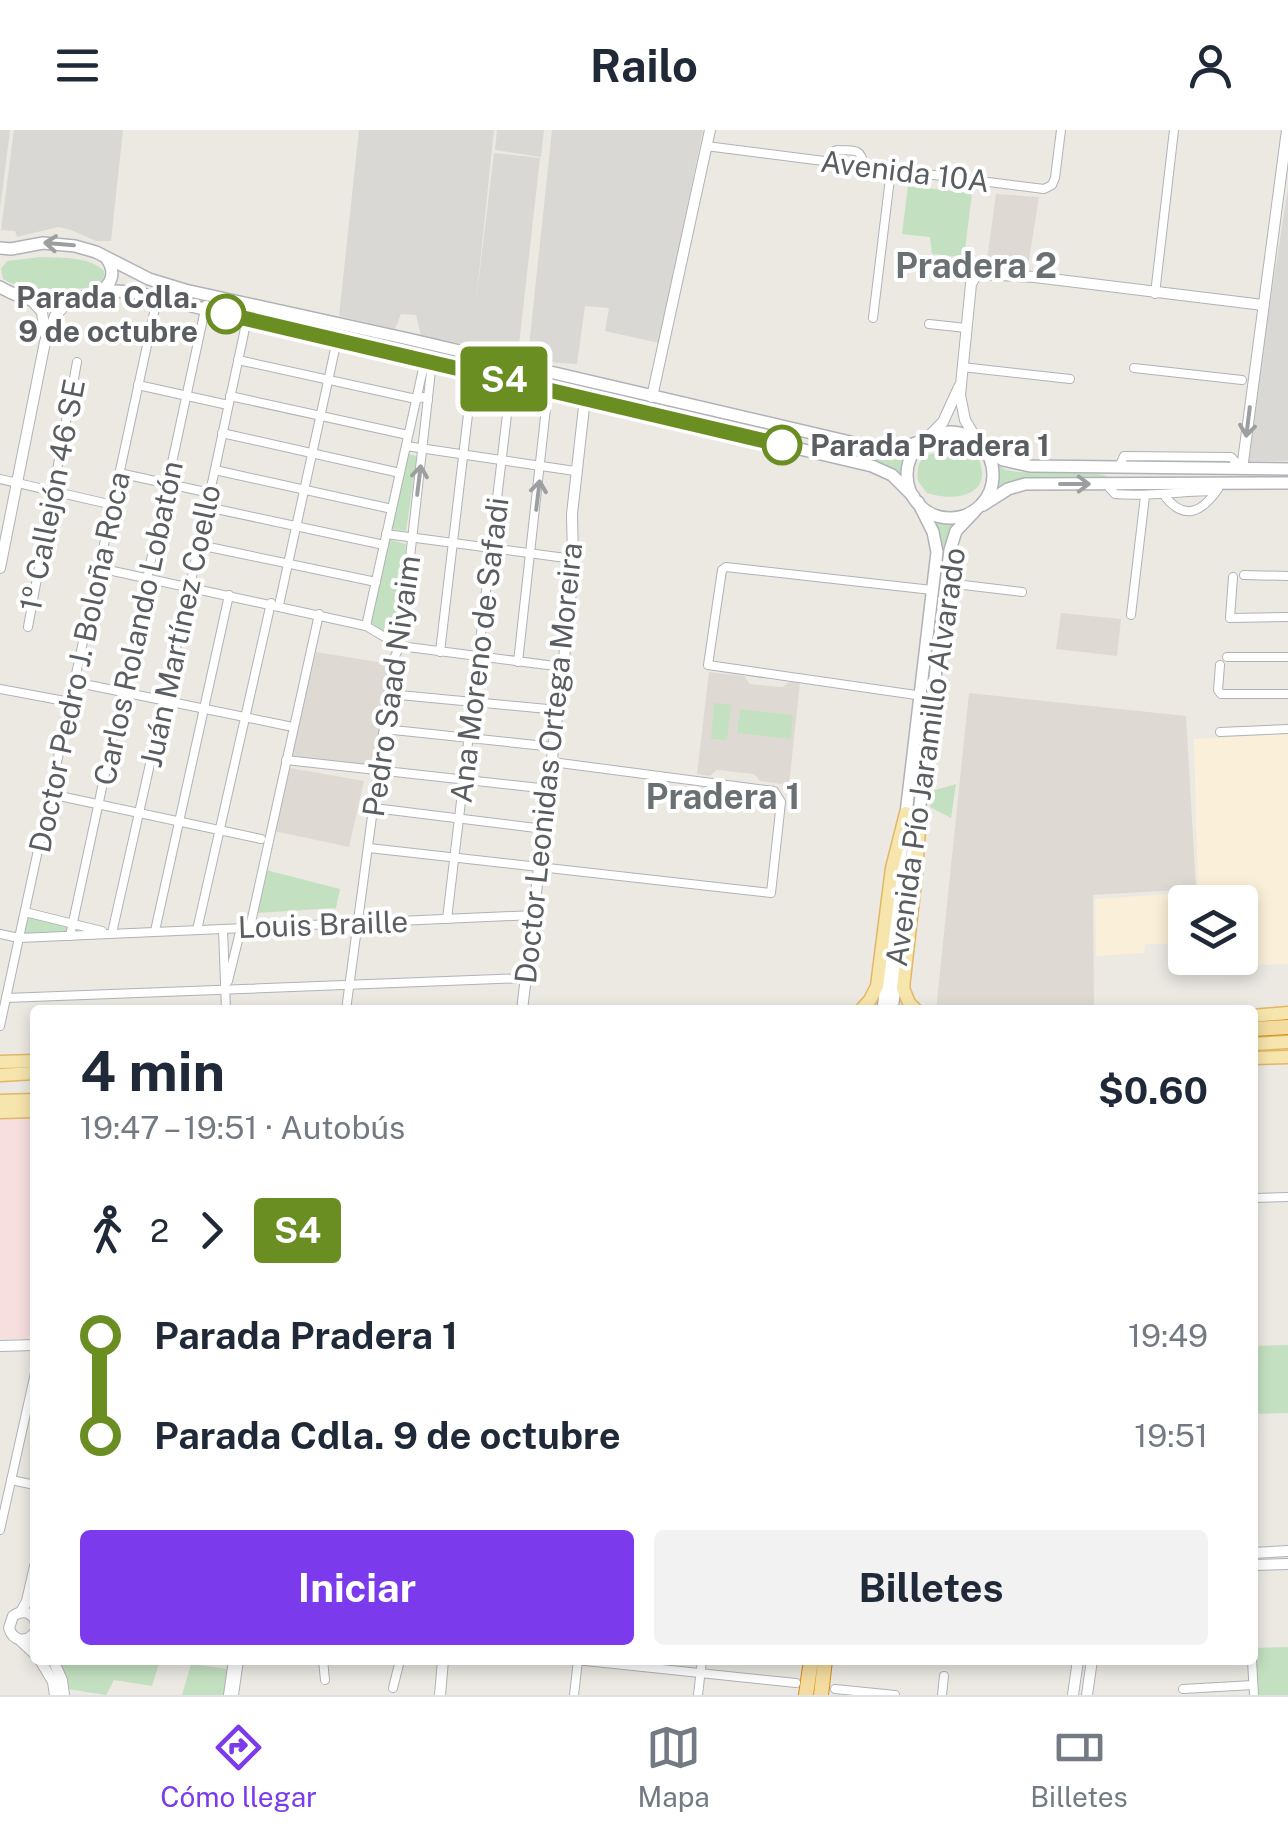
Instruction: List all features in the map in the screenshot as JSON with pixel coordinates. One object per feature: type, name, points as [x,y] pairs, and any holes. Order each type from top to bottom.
[{"type":"highway","points":[[1258,1020],[1288,1027]]},
{"type":"highway","points":[[806,1695],[809,1665]]},
{"type":"highway","points":[[825,1665],[828,1692]]},
{"type":"main road","points":[[0,259],[5,249],[32,244],[75,246],[149,279],[185,290],[876,448],[895,450],[951,433],[966,436],[1003,460],[1030,466],[1288,469]]},
{"type":"main road","points":[[1,287],[31,301],[70,301],[104,289],[111,280],[112,268],[106,257]]},
{"type":"main road","points":[[98,292],[121,292],[206,307],[872,466],[888,472],[932,512],[949,516],[979,508],[1015,486],[1219,487],[1288,483]]},
{"type":"main road","points":[[916,499],[909,488],[907,470],[912,453],[925,440]]},
{"type":"main road","points":[[979,508],[990,492],[993,477],[991,462],[982,447]]},
{"type":"main road","name":"Avenida Pío Jaramillo Alvarado","points":[[916,499],[936,541],[927,696]]},
{"type":"main road","name":"Avenida Pío Jaramillo Alvarado","points":[[883,1005],[954,535],[979,508]]},
{"type":"main road","points":[[866,1005],[877,986],[892,868],[913,814]]},
{"type":"main road","points":[[910,1005],[903,988],[916,873],[913,814]]},
{"type":"main road","name":"Avenida Pío Jaramillo Alvarado","points":[[892,1005],[902,881]]},
{"type":"main road","points":[[1258,1020],[1288,1016]]},
{"type":"main road","points":[[1258,1044],[1288,1042]]},
{"type":"main road","points":[[1258,1058],[1284,1056]]},
{"type":"main road","points":[[0,1062],[30,1060]]},
{"type":"main road","points":[[0,1074],[30,1073]]},
{"type":"main road","points":[[0,1101],[30,1100]]},
{"type":"main road","points":[[0,1112],[30,1111]]},
{"type":"street","points":[[652,396],[710,130]]},
{"type":"street","name":"Avenida 10A","points":[[706,146],[1044,189],[1055,178],[1061,130]]},
{"type":"street","points":[[1155,294],[1174,130]]},
{"type":"street","points":[[1242,470],[1287,130]]},
{"type":"street","points":[[873,318],[892,170]]},
{"type":"street","points":[[925,440],[943,422],[960,381],[971,284],[981,274],[1263,305]]},
{"type":"street","name":"Doctor Pedro J. Boloña Roca","points":[[0,1026],[157,298]]},
{"type":"street","points":[[31,301],[44,317],[45,342]]},
{"type":"street","points":[[0,568],[45,342],[55,316],[70,301]]},
{"type":"street","name":"Carlos Rolando Lobatón","points":[[70,936],[206,307]]},
{"type":"street","name":"Juán Martínez Coello","points":[[112,933],[246,319]]},
{"type":"street","points":[[929,324],[966,328]]},
{"type":"street","points":[[197,930],[245,718],[288,563],[338,340]]},
{"type":"street","points":[[238,360],[428,400]]},
{"type":"street","name":"Pedro Saad Niyaim","points":[[366,626],[416,399],[428,361]]},
{"type":"street","name":"Pedro Saad Niyaim","points":[[347,1005],[392,660],[400,646],[428,400],[428,361]]},
{"type":"street","name":"1º Callejón 46 SE","points":[[28,627],[78,362]]},
{"type":"street","points":[[962,367],[1070,379]]},
{"type":"street","points":[[1134,368],[1242,380]]},
{"type":"street","points":[[440,652],[473,372]]},
{"type":"street","name":"Ana Moreno de Safadi","points":[[446,919],[511,381]]},
{"type":"street","points":[[960,381],[965,420],[982,447]]},
{"type":"street","points":[[138,385],[408,435]]},
{"type":"street","points":[[518,662],[548,390]]},
{"type":"street","name":"Doctor Leonidas Ortega Moreira","points":[[523,1005],[563,666],[573,559],[575,471],[585,398]]},
{"type":"street","points":[[222,434],[400,472]]},
{"type":"street","points":[[406,446],[575,471]]},
{"type":"street","points":[[214,470],[392,508]]},
{"type":"street","points":[[119,473],[210,494]]},
{"type":"street","points":[[0,479],[112,505]]},
{"type":"street","points":[[1106,484],[1115,494],[1146,496],[1219,487]]},
{"type":"street","points":[[1164,495],[1174,507],[1190,512],[1206,505],[1219,487]]},
{"type":"street","points":[[1132,615],[1146,496]]},
{"type":"street","points":[[207,507],[384,545]]},
{"type":"street","points":[[386,534],[573,559]]},
{"type":"street","points":[[199,545],[376,582]]},
{"type":"street","points":[[927,696],[708,665],[722,570],[726,567],[932,590]]},
{"type":"street","points":[[99,568],[320,614],[366,626],[400,646],[563,666]]},
{"type":"street","points":[[1244,575],[1288,576]]},
{"type":"street","points":[[1233,577],[1230,618],[1288,617]]},
{"type":"street","points":[[947,583],[1022,592]]},
{"type":"street","points":[[155,932],[229,594]]},
{"type":"street","points":[[226,990],[246,928],[320,614]]},
{"type":"street","points":[[1227,657],[1288,657]]},
{"type":"street","points":[[1220,665],[1221,694],[1288,694]]},
{"type":"street","points":[[74,682],[288,726]]},
{"type":"street","points":[[0,689],[70,702]]},
{"type":"street","points":[[389,694],[558,710]]},
{"type":"street","points":[[384,729],[554,747]]},
{"type":"street","points":[[1220,732],[1288,729]]},
{"type":"street","points":[[286,760],[549,790]]},
{"type":"street","points":[[368,848],[771,892],[781,802],[777,793],[552,762]]},
{"type":"street","points":[[50,794],[261,839]]},
{"type":"street","points":[[374,808],[544,829]]},
{"type":"street","name":"Louis Braille","points":[[24,912],[112,933]]},
{"type":"street","name":"Louis Braille","points":[[0,934],[19,938],[534,916]]},
{"type":"street","points":[[223,929],[226,1005]]},
{"type":"street","points":[[6,998],[526,978]]},
{"type":"street","points":[[1258,1198],[1288,1196]]},
{"type":"street","points":[[0,1348],[30,1345]]},
{"type":"street","points":[[0,1530],[30,1394]]},
{"type":"street","points":[[11,1480],[30,1484]]},
{"type":"street","points":[[1258,1552],[1288,1551]]},
{"type":"street","points":[[1258,1565],[1288,1564]]},
{"type":"street","points":[[16,1638],[9,1623],[27,1601],[30,1588]]},
{"type":"street","points":[[0,1616],[30,1614]]},
{"type":"street","points":[[0,1629],[30,1651]]},
{"type":"street","points":[[16,1638],[30,1638]]},
{"type":"street","points":[[42,1665],[53,1682],[55,1695]]},
{"type":"street","points":[[55,1665],[64,1695]]},
{"type":"street","points":[[231,1695],[235,1665]]},
{"type":"street","points":[[324,1665],[325,1680]]},
{"type":"street","points":[[393,1688],[399,1665]]},
{"type":"street","points":[[442,1695],[444,1665]]},
{"type":"street","points":[[574,1695],[577,1665]]},
{"type":"street","points":[[624,1665],[796,1683]]},
{"type":"street","points":[[698,1695],[701,1665]]},
{"type":"street","points":[[1073,1695],[1077,1665]]},
{"type":"street","points":[[1087,1695],[1091,1665]]},
{"type":"street","points":[[1183,1689],[1254,1690],[1252,1665]]},
{"type":"street","points":[[942,1695],[944,1676]]},
{"type":"street","points":[[828,1692],[895,1695]]},
{"type":"shaded area","points":[[0,130],[10,130],[0,209]]},
{"type":"shaded area","points":[[14,130],[123,130],[111,241],[96,241],[58,227],[17,237],[15,231],[1,230]]},
{"type":"shaded area","points":[[359,130],[494,130],[476,302],[494,153],[540,158],[518,354],[512,357],[421,336],[416,315],[401,314],[395,329],[339,316]]},
{"type":"shaded area","points":[[497,130],[544,130],[541,157],[495,150]]},
{"type":"shaded area","points":[[552,130],[703,130],[659,343],[605,331],[609,308],[585,306],[577,364],[531,361],[528,356]]},
{"type":"shaded area","points":[[1288,188],[1288,461],[1246,461],[1261,361]]},
{"type":"shaded area","points":[[996,194],[1039,197],[1027,272],[986,267]]},
{"type":"shaded area","points":[[1061,613],[1121,619],[1117,656],[1056,649]]},
{"type":"shaded area","points":[[316,652],[390,664],[377,768],[291,757]]},
{"type":"shaded area","points":[[709,672],[744,676],[750,684],[782,687],[791,681],[800,682],[789,785],[760,781],[754,774],[717,770],[710,776],[697,774]]},
{"type":"shaded area","points":[[969,693],[1186,716],[1196,885],[1093,895],[1094,1005],[937,1005]]},
{"type":"shaded area","points":[[1288,734],[1288,964],[1258,965],[1258,885],[1198,885],[1194,739]]},
{"type":"shaded area","points":[[290,768],[364,781],[349,847],[274,831]]},
{"type":"shaded area","points":[[1168,894],[1168,944],[1145,944],[1144,953],[1096,956],[1095,899]]},
{"type":"shaded area","points":[[30,1118],[30,1338],[0,1339],[0,1119]]},
{"type":"green space","points":[[908,186],[972,193],[964,258],[932,254],[930,237],[902,234]]},
{"type":"green space","points":[[41,257],[91,263],[104,271],[104,277],[93,287],[58,290],[24,288],[3,279],[1,269],[7,261]]},
{"type":"green space","points":[[823,444],[887,457],[906,455],[903,477],[886,464]]},
{"type":"green space","points":[[953,451],[978,457],[982,470],[977,488],[960,496],[927,493],[918,481],[922,460],[931,454]]},
{"type":"green space","points":[[407,454],[417,456],[406,531],[390,529]]},
{"type":"green space","points":[[999,465],[1017,472],[1107,476],[1030,478],[999,488]]},
{"type":"green space","points":[[933,519],[956,525],[914,805],[942,552]]},
{"type":"green space","points":[[387,539],[406,544],[396,640],[370,622]]},
{"type":"green space","points":[[714,703],[731,705],[727,740],[711,739]]},
{"type":"green space","points":[[740,709],[793,715],[791,739],[737,733]]},
{"type":"green space","points":[[956,784],[951,818],[930,807],[932,791]]},
{"type":"green space","points":[[266,870],[340,889],[336,908],[256,913]]},
{"type":"green space","points":[[25,912],[73,924],[70,936],[19,938]]},
{"type":"green space","points":[[1288,1345],[1288,1413],[1258,1414],[1258,1346]]},
{"type":"green space","points":[[1288,1647],[1288,1695],[1257,1695],[1258,1648]]},
{"type":"green space","points":[[60,1665],[158,1665],[152,1686],[114,1680],[106,1695],[68,1689]]},
{"type":"green space","points":[[191,1665],[227,1669],[224,1695],[182,1695]]},
{"type":"bus line","name":"S4","points":[[226,314],[782,445]]},
{"type":"place","name":"Parada Cdla. 9 de octubre","points":[[226,314]]},
{"type":"place","name":"Parada Pradera 1","points":[[782,445]]},
{"type":"district","name":"Pradera 2","points":[[976,265]]},
{"type":"district","name":"Pradera 1","points":[[723,796]]}]
